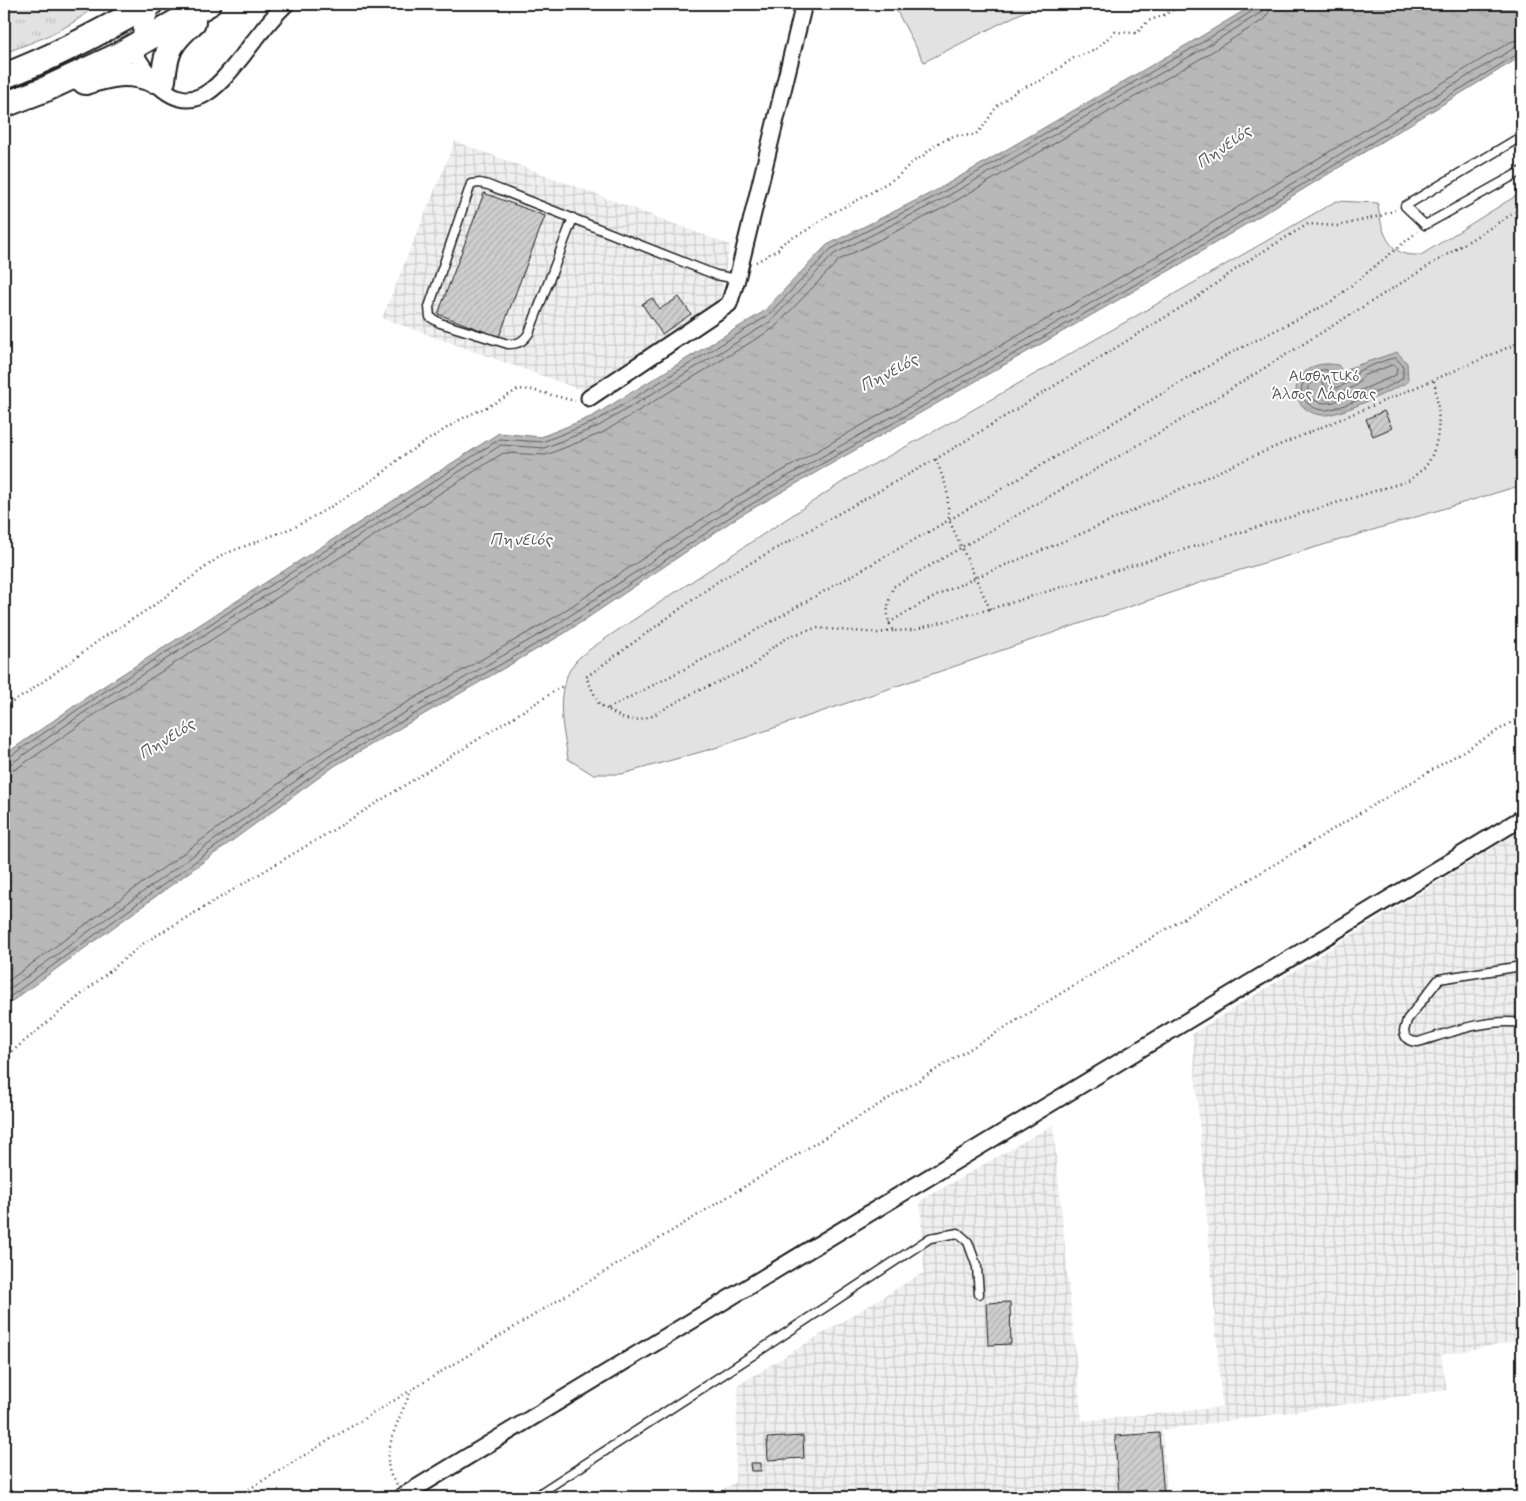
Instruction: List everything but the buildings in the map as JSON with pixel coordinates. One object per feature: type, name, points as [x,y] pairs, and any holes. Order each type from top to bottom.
[{"type":"main road","points":[[4,105],[46,89],[117,56],[208,4]]},
{"type":"main road","points":[[46,89],[67,87],[124,73],[141,75],[165,86],[166,60],[171,45],[179,34],[213,4]]},
{"type":"main road","points":[[4,76],[65,49],[110,14],[137,6]]},
{"type":"street","points":[[137,6],[144,22],[136,44],[165,86],[185,100],[196,99],[213,90],[222,82],[286,4]]},
{"type":"street","points":[[589,398],[726,308],[733,296],[804,4]]},
{"type":"street","points":[[404,1496],[1522,818]]},
{"type":"lane","points":[[1522,136],[1405,206],[1425,225],[1522,172]]},
{"type":"lane","points":[[573,218],[529,333],[524,340],[517,344],[508,344],[440,323],[430,316],[429,307],[471,184],[488,184],[716,275],[737,279]]},
{"type":"lane","points":[[1522,966],[1439,979],[1408,1020],[1404,1031],[1410,1041],[1418,1042],[1477,1025],[1496,1022],[1522,1023]]},
{"type":"lane","points":[[534,1497],[930,1238],[958,1233],[968,1242],[977,1268],[979,1294]]},
{"type":"path","points":[[756,262],[779,250],[781,244],[808,230],[830,214],[897,177],[912,162],[922,158],[936,144],[954,136],[975,134],[983,127],[997,106],[1018,90],[1040,81],[1074,58],[1095,50],[1115,32],[1137,33],[1148,21],[1164,15],[1183,4]]},
{"type":"path","points":[[1405,206],[1380,216],[1338,226],[1308,224],[1249,260],[1193,300],[936,459],[720,580],[586,677],[599,704],[624,720],[636,720],[652,716],[693,692],[752,667],[773,647],[790,636],[816,628],[878,633],[913,630],[990,609],[1411,480],[1427,464],[1436,444],[1440,415],[1434,380]]},
{"type":"path","points":[[893,631],[889,623],[887,611],[893,587],[1176,423],[1522,208]]},
{"type":"path","points":[[607,709],[723,649],[949,520],[1227,355],[1331,302],[1425,225]]},
{"type":"path","points":[[889,623],[915,607],[977,578],[1288,441],[1522,341]]},
{"type":"path","points":[[4,707],[26,694],[101,638],[150,608],[222,555],[297,526],[368,484],[401,456],[460,419],[491,405],[519,389],[532,390],[576,401],[589,398]]},
{"type":"path","points":[[936,459],[947,489],[949,520],[990,609]]},
{"type":"path","points":[[4,1058],[144,943],[342,824],[563,686]]},
{"type":"path","points":[[236,1497],[1168,928],[1522,716]]},
{"type":"path","points":[[404,1496],[394,1481],[388,1463],[388,1453],[390,1442],[412,1389]]},
{"type":"shaded area","points":[[455,141],[730,245],[719,305],[584,391],[382,318]]},
{"type":"shaded area","points":[[1522,830],[1522,1340],[1441,1355],[1447,1390],[1162,1430],[1167,1497],[707,1497],[735,1483],[738,1385],[924,1272],[920,1201],[1053,1125],[1082,1421],[1222,1407],[1192,1034]]},
{"type":"green space","points":[[4,4],[96,4],[76,21],[65,27],[41,39],[4,53]]},
{"type":"green space","points":[[893,4],[1039,4],[924,62]]},
{"type":"green space","name":"Αισθητικό Άλσος Λάρισας","points":[[1522,192],[1522,485],[1214,578],[715,748],[622,774],[592,774],[568,759],[562,721],[562,697],[568,673],[578,659],[612,634],[850,477],[955,420],[1336,201],[1378,203],[1384,233],[1392,246],[1405,254],[1421,255]]},
{"type":"water","name":"Πηνειός","points":[[1255,4],[1522,4],[1522,56],[1174,268],[738,517],[565,633],[336,765],[4,1007],[4,755],[93,693],[499,433],[541,437],[593,416],[763,312],[827,245],[935,191]]},
{"type":"water","points":[[1397,352],[1407,363],[1408,382],[1365,402],[1330,414],[1322,415],[1312,412],[1304,408],[1299,401],[1296,394],[1300,378],[1306,371],[1315,366],[1324,364],[1338,365],[1341,369],[1332,375],[1335,383],[1352,375],[1349,368]]}]
